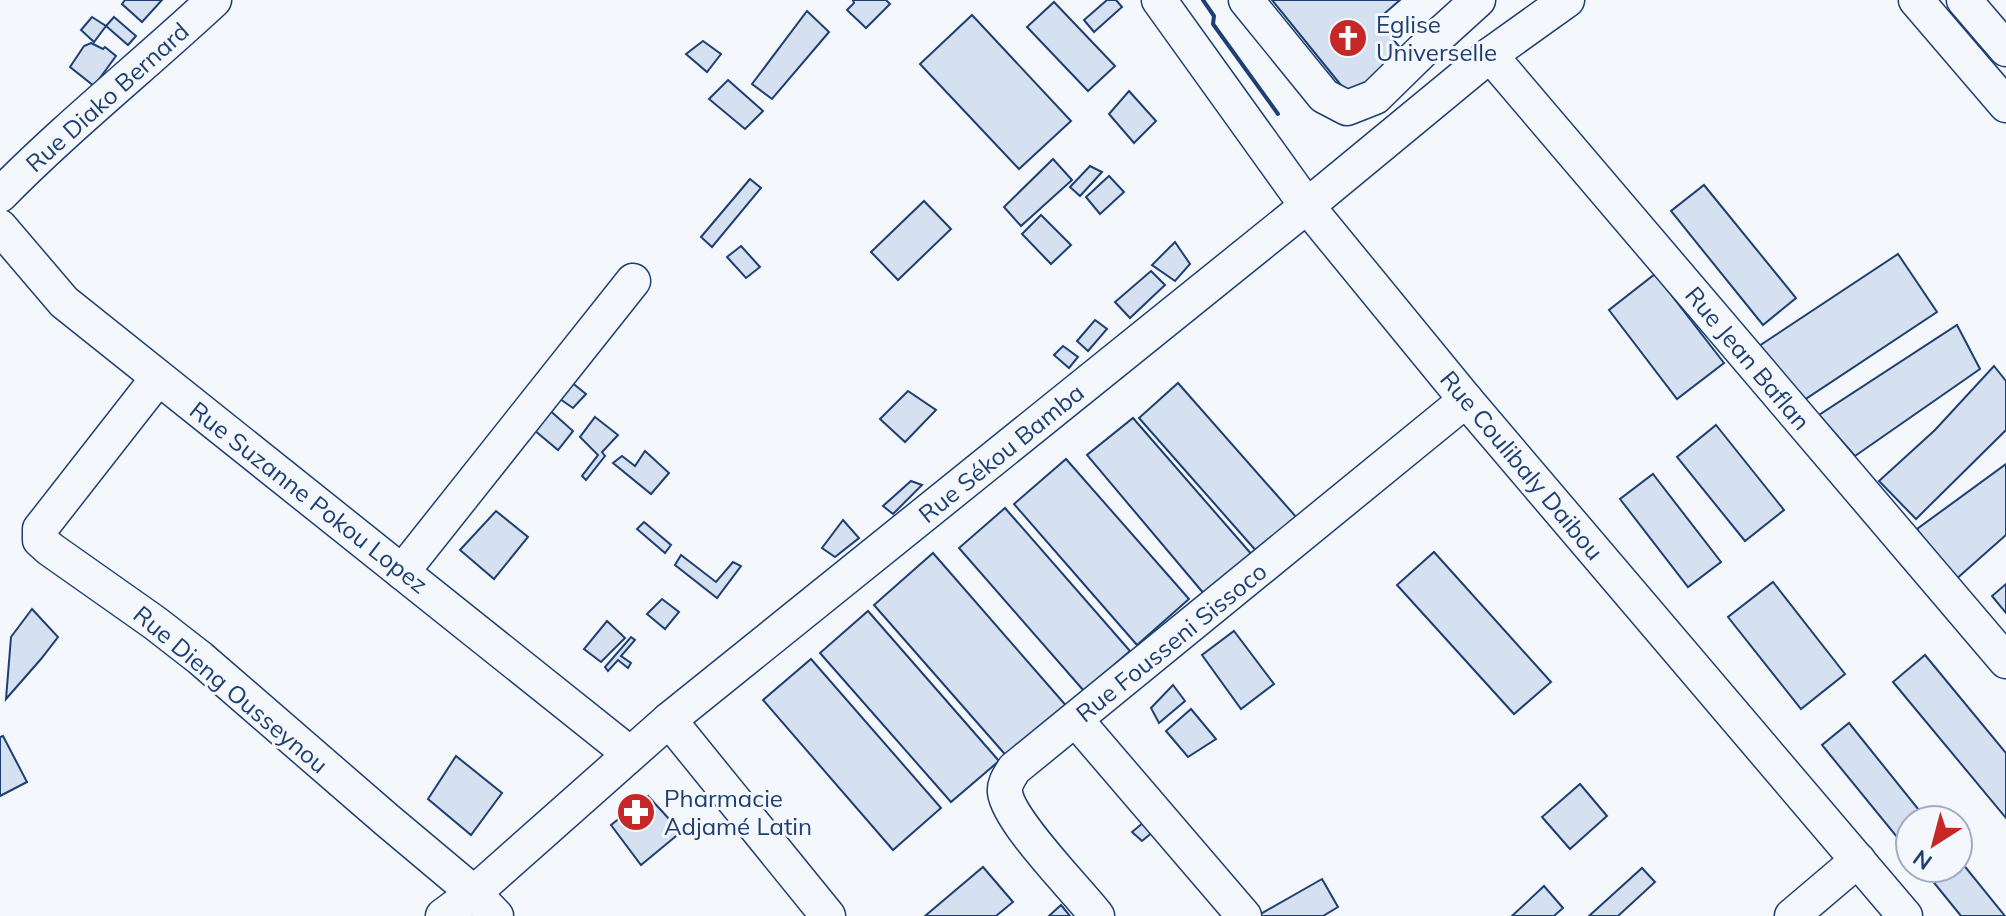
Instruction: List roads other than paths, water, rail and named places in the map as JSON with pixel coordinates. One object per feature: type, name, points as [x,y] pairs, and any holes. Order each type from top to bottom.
[{"type":"street","name":"Rue Diako Bernard","points":[[0,195],[39,155],[214,0]]},
{"type":"street","name":"Rue Coulibaly Daibou","points":[[1159,0],[1307,206],[1466,400],[1905,916]]},
{"type":"street","points":[[1246,0],[1324,96],[1347,108],[1375,97],[1478,0]]},
{"type":"street","name":"Rue Sékou Bamba","points":[[443,916],[485,904],[630,754],[669,720],[1490,55],[1567,0]]},
{"type":"street","points":[[1916,0],[2006,105]]},
{"type":"street","points":[[1964,0],[2006,49]]},
{"type":"street","name":"Rue Jean Baflan","points":[[1490,55],[2006,661]]},
{"type":"street","name":"Rue Suzanne Pokou Lopez","points":[[0,227],[64,302],[630,754]]},
{"type":"street","points":[[402,572],[633,281]]},
{"type":"street","name":"Rue Dieng Ousseynou","points":[[158,378],[40,529],[40,540],[200,658],[485,904]]},
{"type":"street","name":"Rue Fousseni Sissoco","points":[[1097,916],[1020,823],[1005,792],[1006,781],[1014,769],[1466,400]]},
{"type":"street","points":[[669,720],[828,916]]},
{"type":"street","points":[[1076,720],[1244,916]]},
{"type":"street","points":[[1792,916],[1858,860]]},
{"type":"place","name":"Eglise Universelle","points":[[1348,38]]},
{"type":"place","name":"Pharmacie Adjamé Latin","points":[[636,812]]}]
